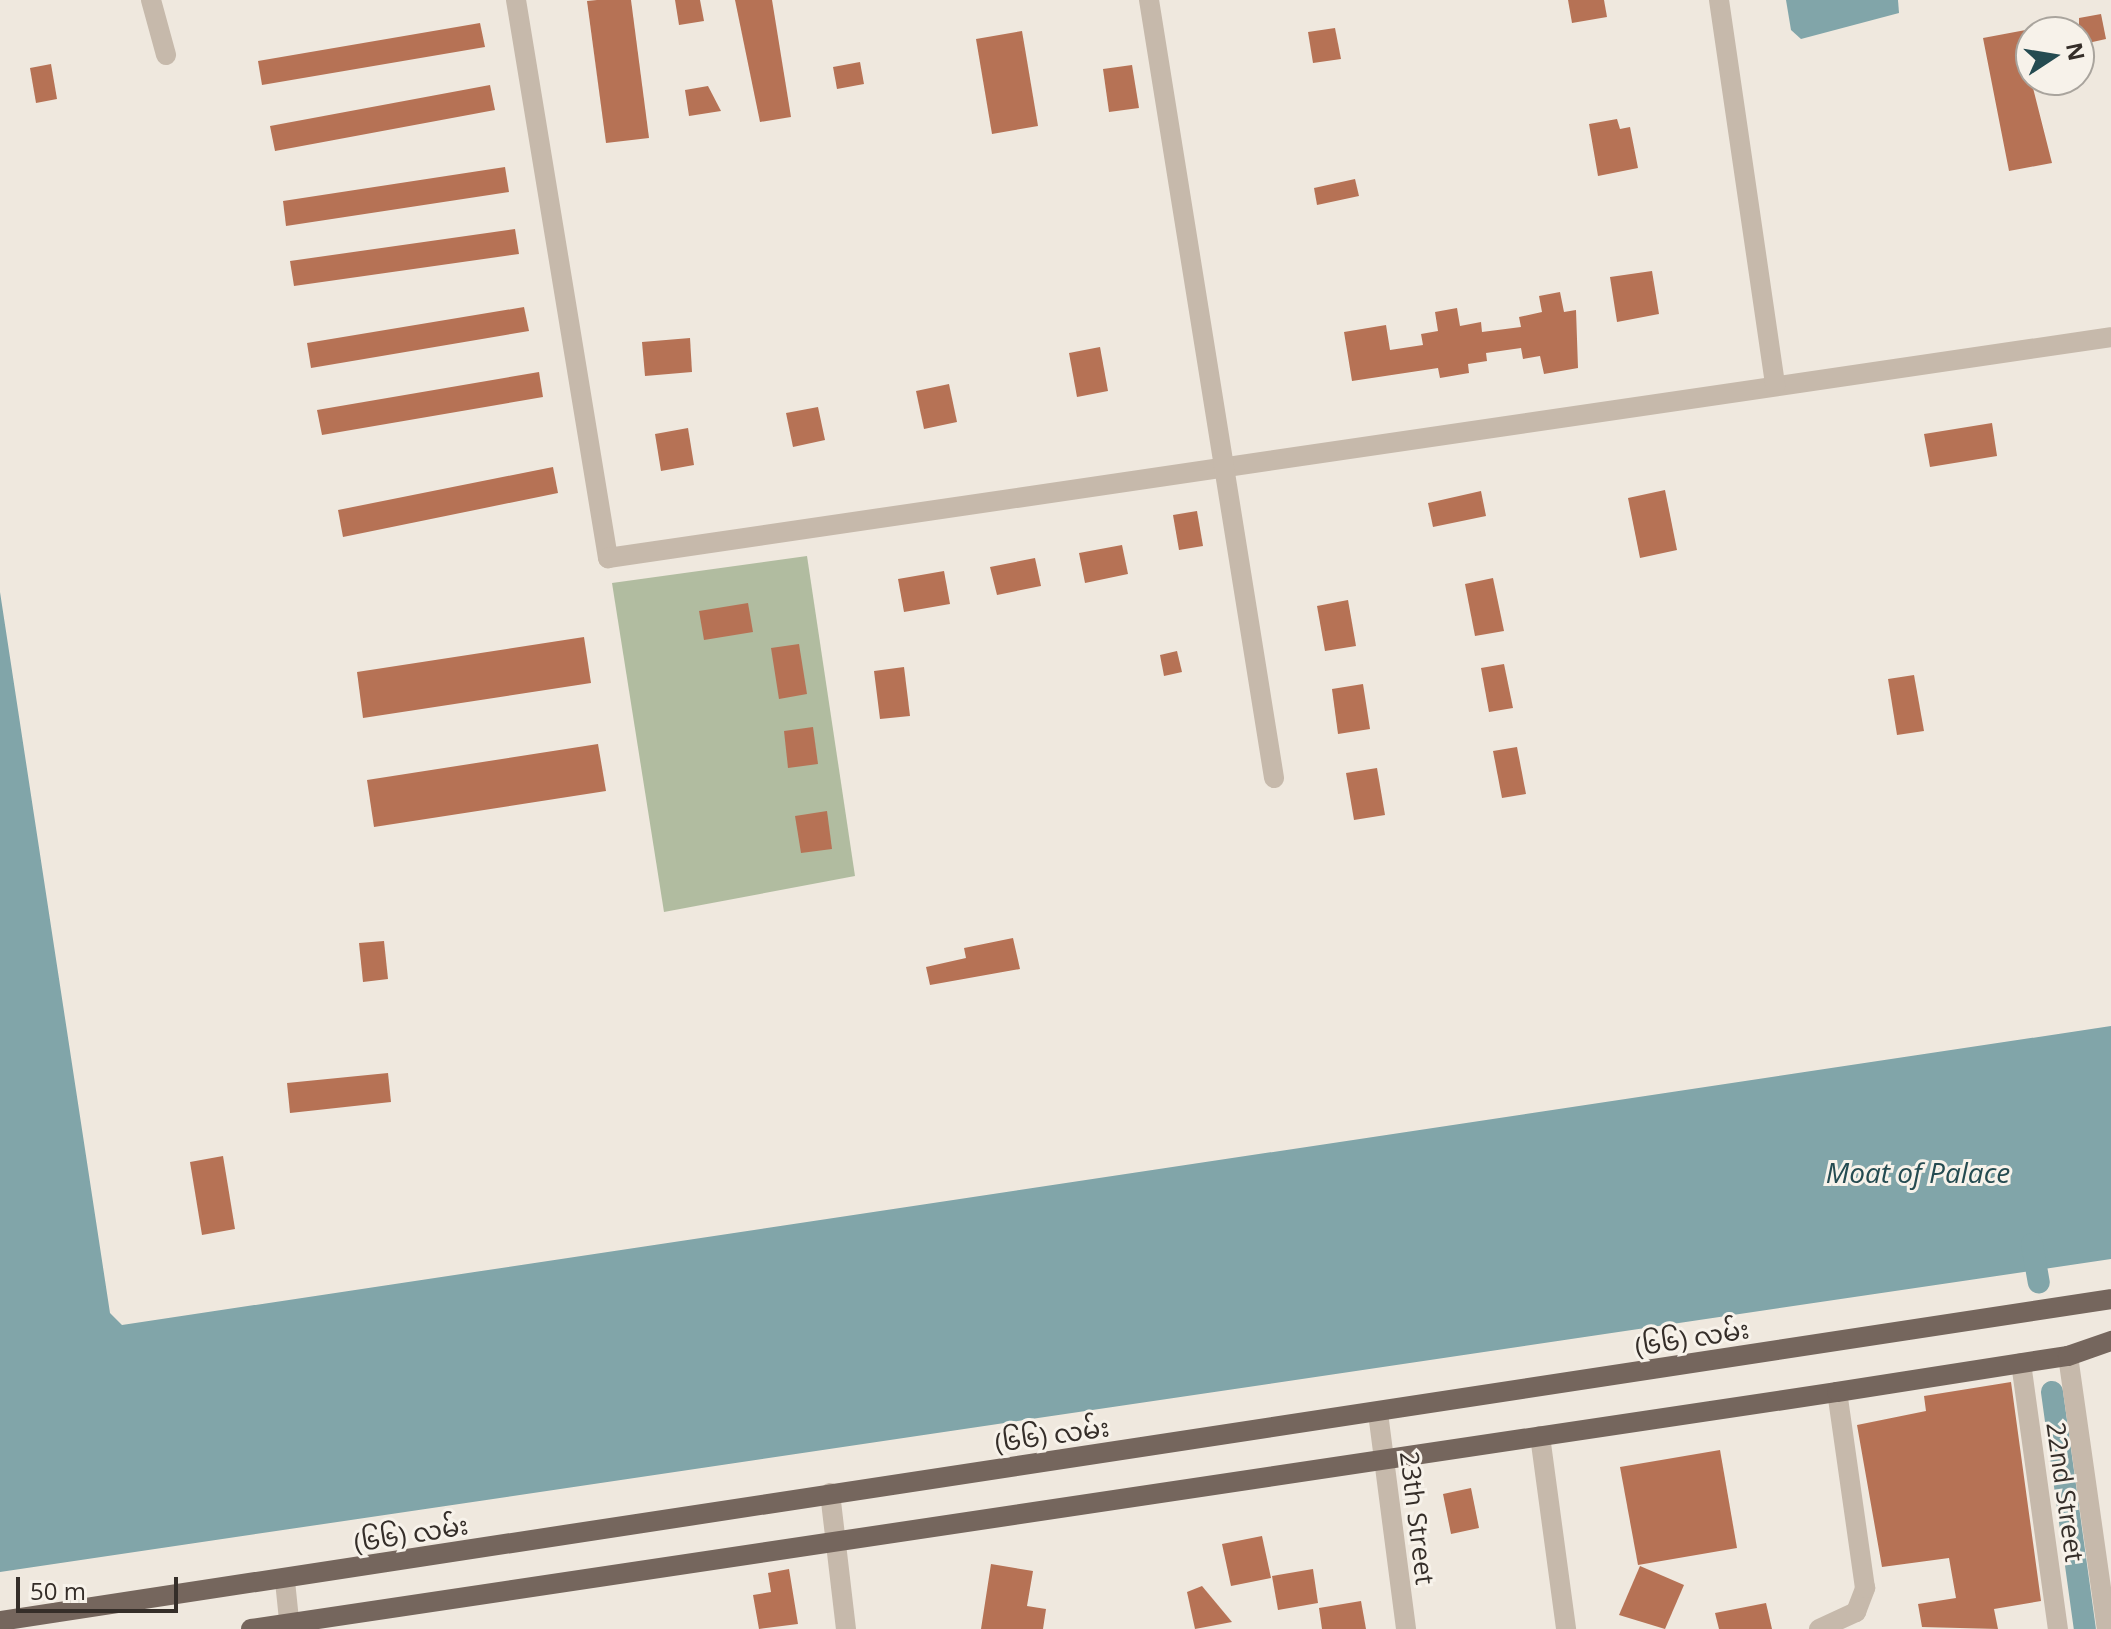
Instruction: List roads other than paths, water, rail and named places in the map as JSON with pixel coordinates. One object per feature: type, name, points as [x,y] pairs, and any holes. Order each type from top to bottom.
[{"type":"main road","name":"(၆၆) လမ်း","points":[[0,1621],[285,1581],[830,1493],[1378,1413],[2111,1299]]},
{"type":"main road","points":[[251,1629],[290,1626],[1383,1457],[1837,1392],[2068,1356],[2111,1341]]},
{"type":"street","points":[[151,0],[166,55]]},
{"type":"street","points":[[516,0],[608,558],[2111,337]]},
{"type":"street","points":[[1149,0],[1274,778]]},
{"type":"street","points":[[1719,0],[1775,386]]},
{"type":"street","name":"22nd Street","points":[[2068,1356],[2107,1629]]},
{"type":"street","name":"22nd Street","points":[[2021,1363],[2058,1629]]},
{"type":"street","points":[[1819,1629],[1856,1612],[1865,1588],[1837,1392]]},
{"type":"street","name":"23th Street","points":[[1378,1413],[1406,1629]]},
{"type":"street","points":[[1540,1436],[1566,1629]]},
{"type":"street","points":[[830,1493],[846,1629]]},
{"type":"street","points":[[285,1581],[290,1626]]},
{"type":"water","points":[[1786,0],[1898,0],[1899,13],[1801,39],[1791,30]]},
{"type":"water","name":"Moat of Palace","points":[[0,592],[110,1313],[122,1325],[2111,1026],[2111,1259],[0,1572]]},
{"type":"waterway","points":[[2032,1244],[2039,1282]]},
{"type":"waterway","points":[[2052,1392],[2085,1629]]}]
